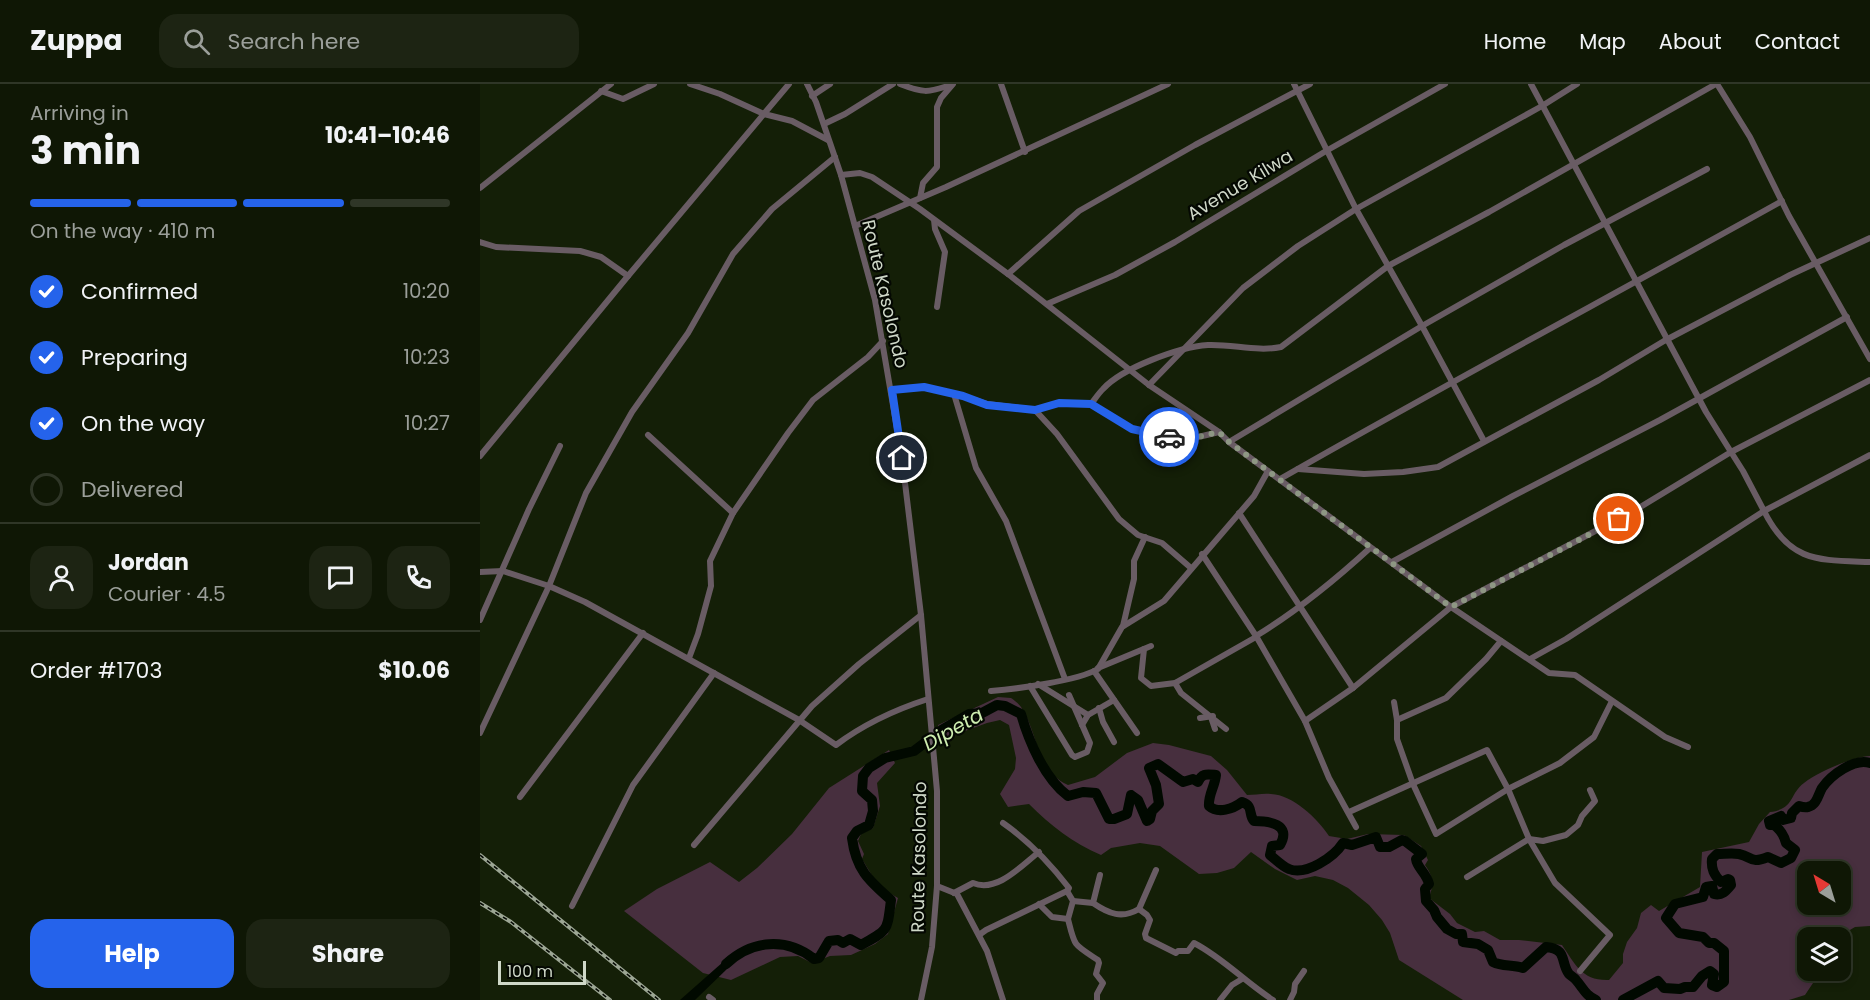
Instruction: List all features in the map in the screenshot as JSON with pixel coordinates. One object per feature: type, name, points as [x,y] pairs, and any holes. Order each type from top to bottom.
[{"type":"street","points":[[480,188],[611,84]]},
{"type":"street","points":[[601,91],[623,99],[654,84]]},
{"type":"street","points":[[690,84],[720,94],[764,114],[792,121],[828,140]]},
{"type":"street","points":[[480,456],[789,84]]},
{"type":"street","name":"Route Kasolondo","points":[[807,84],[824,124],[841,175],[875,300],[892,390],[921,615],[937,814],[937,886],[932,947],[921,1000]]},
{"type":"street","points":[[812,96],[830,84]]},
{"type":"street","points":[[824,124],[845,114],[893,84]]},
{"type":"street","points":[[900,84],[920,92],[935,91],[954,84]]},
{"type":"street","points":[[920,198],[923,183],[937,167],[937,107],[941,98],[954,84]]},
{"type":"street","points":[[1001,84],[1025,152]]},
{"type":"street","points":[[855,226],[1025,152],[1157,87],[1168,84]]},
{"type":"street","points":[[1294,84],[1356,209],[1484,441]]},
{"type":"street","points":[[1008,274],[1079,211],[1195,145],[1310,84]]},
{"type":"street","name":"Avenue Kilwa","points":[[1047,304],[1115,275],[1175,242],[1326,151],[1445,84]]},
{"type":"street","points":[[1530,84],[1699,398],[1782,540],[1802,555],[1823,561],[1870,562]]},
{"type":"street","points":[[1149,385],[1243,288],[1298,246],[1356,209],[1542,106],[1577,84]]},
{"type":"street","points":[[1091,404],[1103,388],[1158,356],[1209,345],[1267,350],[1281,347],[1388,266],[1717,84],[1750,137],[1782,201],[1870,358]]},
{"type":"street","points":[[480,733],[549,586],[586,493],[605,457],[657,375],[688,333],[733,254],[772,209],[835,157]]},
{"type":"street","points":[[1229,442],[1422,326],[1605,223],[1707,169]]},
{"type":"street","points":[[841,175],[860,173],[872,177],[934,220],[1008,274],[1149,385],[1219,432],[1229,442],[1370,548],[1501,641],[1530,658],[1549,673],[1575,675],[1665,737],[1688,747]]},
{"type":"street","points":[[1280,479],[1452,381],[1638,282],[1782,201]]},
{"type":"street","points":[[934,220],[935,229],[945,252],[937,307]]},
{"type":"street","points":[[1298,469],[1364,474],[1438,467],[1817,261],[1869,239]]},
{"type":"street","points":[[480,242],[496,247],[580,251],[601,257],[628,276]]},
{"type":"street","points":[[1392,562],[1847,317]]},
{"type":"street","points":[[689,658],[711,586],[710,561],[733,513],[813,400],[868,357],[883,341]]},
{"type":"street","points":[[1305,721],[1353,688],[1451,607],[1636,509],[1731,452],[1870,380]]},
{"type":"street","points":[[892,390],[924,387],[987,405],[1035,410],[1059,403],[1091,404],[1132,429],[1162,436],[1190,439],[1219,432]]},
{"type":"street","points":[[954,394],[976,468],[1006,521],[1065,679]]},
{"type":"street","points":[[1035,410],[1057,434],[1119,519],[1138,535],[1162,543],[1191,568]]},
{"type":"street","points":[[648,435],[733,513]]},
{"type":"street","points":[[480,620],[529,509],[561,446]]},
{"type":"street","points":[[1530,658],[1566,639],[1764,511],[1870,455]]},
{"type":"street","points":[[1122,627],[1164,601],[1254,495],[1268,471]]},
{"type":"street","points":[[1239,513],[1353,688]]},
{"type":"street","points":[[1096,670],[1122,627],[1134,579],[1134,561],[1144,537]]},
{"type":"street","points":[[1144,649],[1141,678],[1144,682],[1151,686],[1175,683],[1256,636],[1300,607],[1341,575],[1370,548]]},
{"type":"street","points":[[1202,554],[1256,636],[1305,721],[1329,778],[1356,827]]},
{"type":"street","points":[[480,572],[502,571],[549,586],[585,602],[799,720],[836,745],[898,708],[928,699]]},
{"type":"street","points":[[694,845],[799,720],[859,664],[921,615]]},
{"type":"street","points":[[520,797],[643,633]]},
{"type":"street","points":[[1397,720],[1446,698],[1501,641]]},
{"type":"street","points":[[991,691],[1065,679],[1096,670],[1151,646]]},
{"type":"street","points":[[1096,670],[1137,733]]},
{"type":"street","points":[[572,906],[633,785],[714,673]]},
{"type":"street","points":[[1175,683],[1181,693],[1226,729]]},
{"type":"street","points":[[1038,684],[1088,715]]},
{"type":"street","points":[[1030,686],[1071,755],[1075,757],[1087,752],[1090,743],[1070,695]]},
{"type":"street","points":[[1082,725],[1088,715],[1114,699]]},
{"type":"street","points":[[1394,702],[1397,739],[1413,784],[1436,834],[1508,789],[1560,763],[1594,737],[1612,701]]},
{"type":"street","points":[[1099,708],[1103,722],[1114,742]]},
{"type":"street","points":[[1200,718],[1212,717]]},
{"type":"street","points":[[1212,717],[1215,729]]},
{"type":"street","points":[[1348,812],[1487,750],[1508,789],[1529,839],[1555,883],[1610,935],[1580,971]]},
{"type":"street","points":[[1467,877],[1529,839],[1543,841],[1566,836],[1578,825],[1582,816],[1595,801],[1590,790]]},
{"type":"street","points":[[1003,823],[1039,852],[1069,888],[1067,891],[1073,901],[1068,919],[1073,941],[1099,962],[1096,974],[1103,983],[1097,994],[1097,1000]]},
{"type":"street","points":[[954,893],[973,883],[983,886],[1005,879],[1039,852]]},
{"type":"street","points":[[1073,901],[1093,903],[1106,911],[1119,915],[1131,914],[1139,909],[1156,870]]},
{"type":"street","points":[[1093,903],[1100,875]]},
{"type":"street","points":[[937,886],[957,894],[987,951],[1003,1000]]},
{"type":"street","points":[[979,935],[1067,891]]},
{"type":"street","points":[[1039,904],[1052,917],[1068,919]]},
{"type":"street","points":[[1139,909],[1150,920],[1145,934],[1146,938],[1176,953],[1188,951],[1194,943],[1220,958],[1242,979],[1273,1000]]},
{"type":"street","points":[[1290,1000],[1295,984],[1304,971]]},
{"type":"street","points":[[1220,1000],[1232,985],[1242,979]]},
{"type":"shaded area","points":[[998,697],[1011,698],[1020,706],[1027,717],[1044,761],[1057,779],[1068,785],[1095,777],[1127,753],[1153,743],[1211,756],[1227,770],[1247,795],[1271,794],[1288,798],[1311,815],[1329,836],[1347,839],[1368,834],[1404,835],[1421,846],[1428,860],[1425,865],[1430,873],[1432,884],[1429,898],[1450,914],[1457,923],[1475,932],[1484,931],[1500,940],[1562,945],[1580,970],[1600,980],[1609,980],[1623,963],[1627,942],[1637,928],[1641,913],[1651,905],[1659,911],[1700,887],[1702,852],[1749,842],[1759,824],[1770,812],[1784,808],[1804,783],[1836,766],[1870,756],[1870,926],[1851,929],[1851,927],[1797,927],[1797,981],[1814,981],[1805,995],[1789,1000],[1463,1000],[1399,960],[1390,933],[1382,920],[1369,905],[1348,888],[1333,880],[1315,876],[1297,880],[1275,869],[1251,852],[1234,868],[1217,873],[1199,874],[1160,846],[1140,843],[1111,848],[1101,855],[1062,833],[1029,804],[1008,807],[1000,794],[1015,769],[1016,758],[1009,725],[1000,720],[940,740],[938,725]]},
{"type":"shaded area","points":[[889,750],[895,763],[877,783],[880,806],[873,828],[861,834],[858,841],[864,854],[862,859],[879,887],[898,898],[888,934],[875,944],[851,955],[830,956],[812,963],[798,956],[780,957],[731,980],[703,973],[624,911],[657,889],[710,862],[739,882],[792,834],[829,788]]},
{"type":"shaded area","points":[[736,955],[728,968],[695,1000],[680,1000],[723,962]]},
{"type":"waterway","name":"Dipeta","points":[[726,964],[747,950],[769,944],[792,947],[814,959],[819,958],[829,941],[838,940],[843,943],[850,939],[861,945],[882,932],[889,918],[891,900],[864,873],[852,838],[857,831],[869,825],[873,811],[872,800],[862,791],[863,776],[869,768],[885,758],[914,751],[943,729],[969,714],[982,713],[997,705],[1005,706],[1021,714],[1039,759],[1060,789],[1068,796],[1083,792],[1096,793],[1109,819],[1127,814],[1131,795],[1138,800],[1147,821],[1150,819],[1152,811],[1159,804],[1156,785],[1149,768],[1158,764],[1183,782],[1193,779],[1198,782],[1205,775],[1216,775],[1209,806],[1217,810],[1226,810],[1242,802],[1248,806],[1254,821],[1272,823],[1281,828],[1283,838],[1280,845],[1272,846],[1270,855],[1289,869],[1311,868],[1333,854],[1343,843],[1352,845],[1376,837],[1380,847],[1389,847],[1402,840],[1405,841],[1422,854],[1416,859],[1429,884],[1425,889],[1426,901],[1447,929],[1456,934],[1462,934],[1463,942],[1478,944],[1488,950],[1493,962],[1500,964],[1523,968],[1546,947],[1558,950],[1569,974],[1587,994],[1596,1000]]},
{"type":"waterway","name":"Dipeta","points":[[1623,1000],[1658,981],[1664,988],[1693,987],[1702,976],[1710,971],[1714,974],[1712,985],[1717,987],[1724,982],[1724,951],[1703,937],[1679,933],[1666,918],[1675,904],[1703,897],[1706,887],[1712,886],[1714,894],[1719,894],[1731,885],[1730,880],[1721,882],[1716,877],[1712,859],[1717,854],[1739,854],[1755,860],[1768,857],[1781,863],[1791,858],[1795,850],[1786,843],[1780,831],[1774,825],[1770,825],[1769,821],[1781,816],[1783,820],[1791,818],[1792,813],[1799,806],[1811,806],[1822,788],[1837,773],[1850,765],[1870,763]]},
{"type":"railway","points":[[480,855],[659,1000]]},
{"type":"railway","points":[[480,903],[511,922],[610,1000]]},
{"type":"way so far","points":[[1169,437],[1190,439],[1219,432],[1229,442],[1451,607],[1619,519]]},
{"type":"route","points":[[902,458],[892,390],[924,387],[963,396],[987,405],[1035,410],[1059,403],[1091,404],[1132,429],[1169,437]]}]
